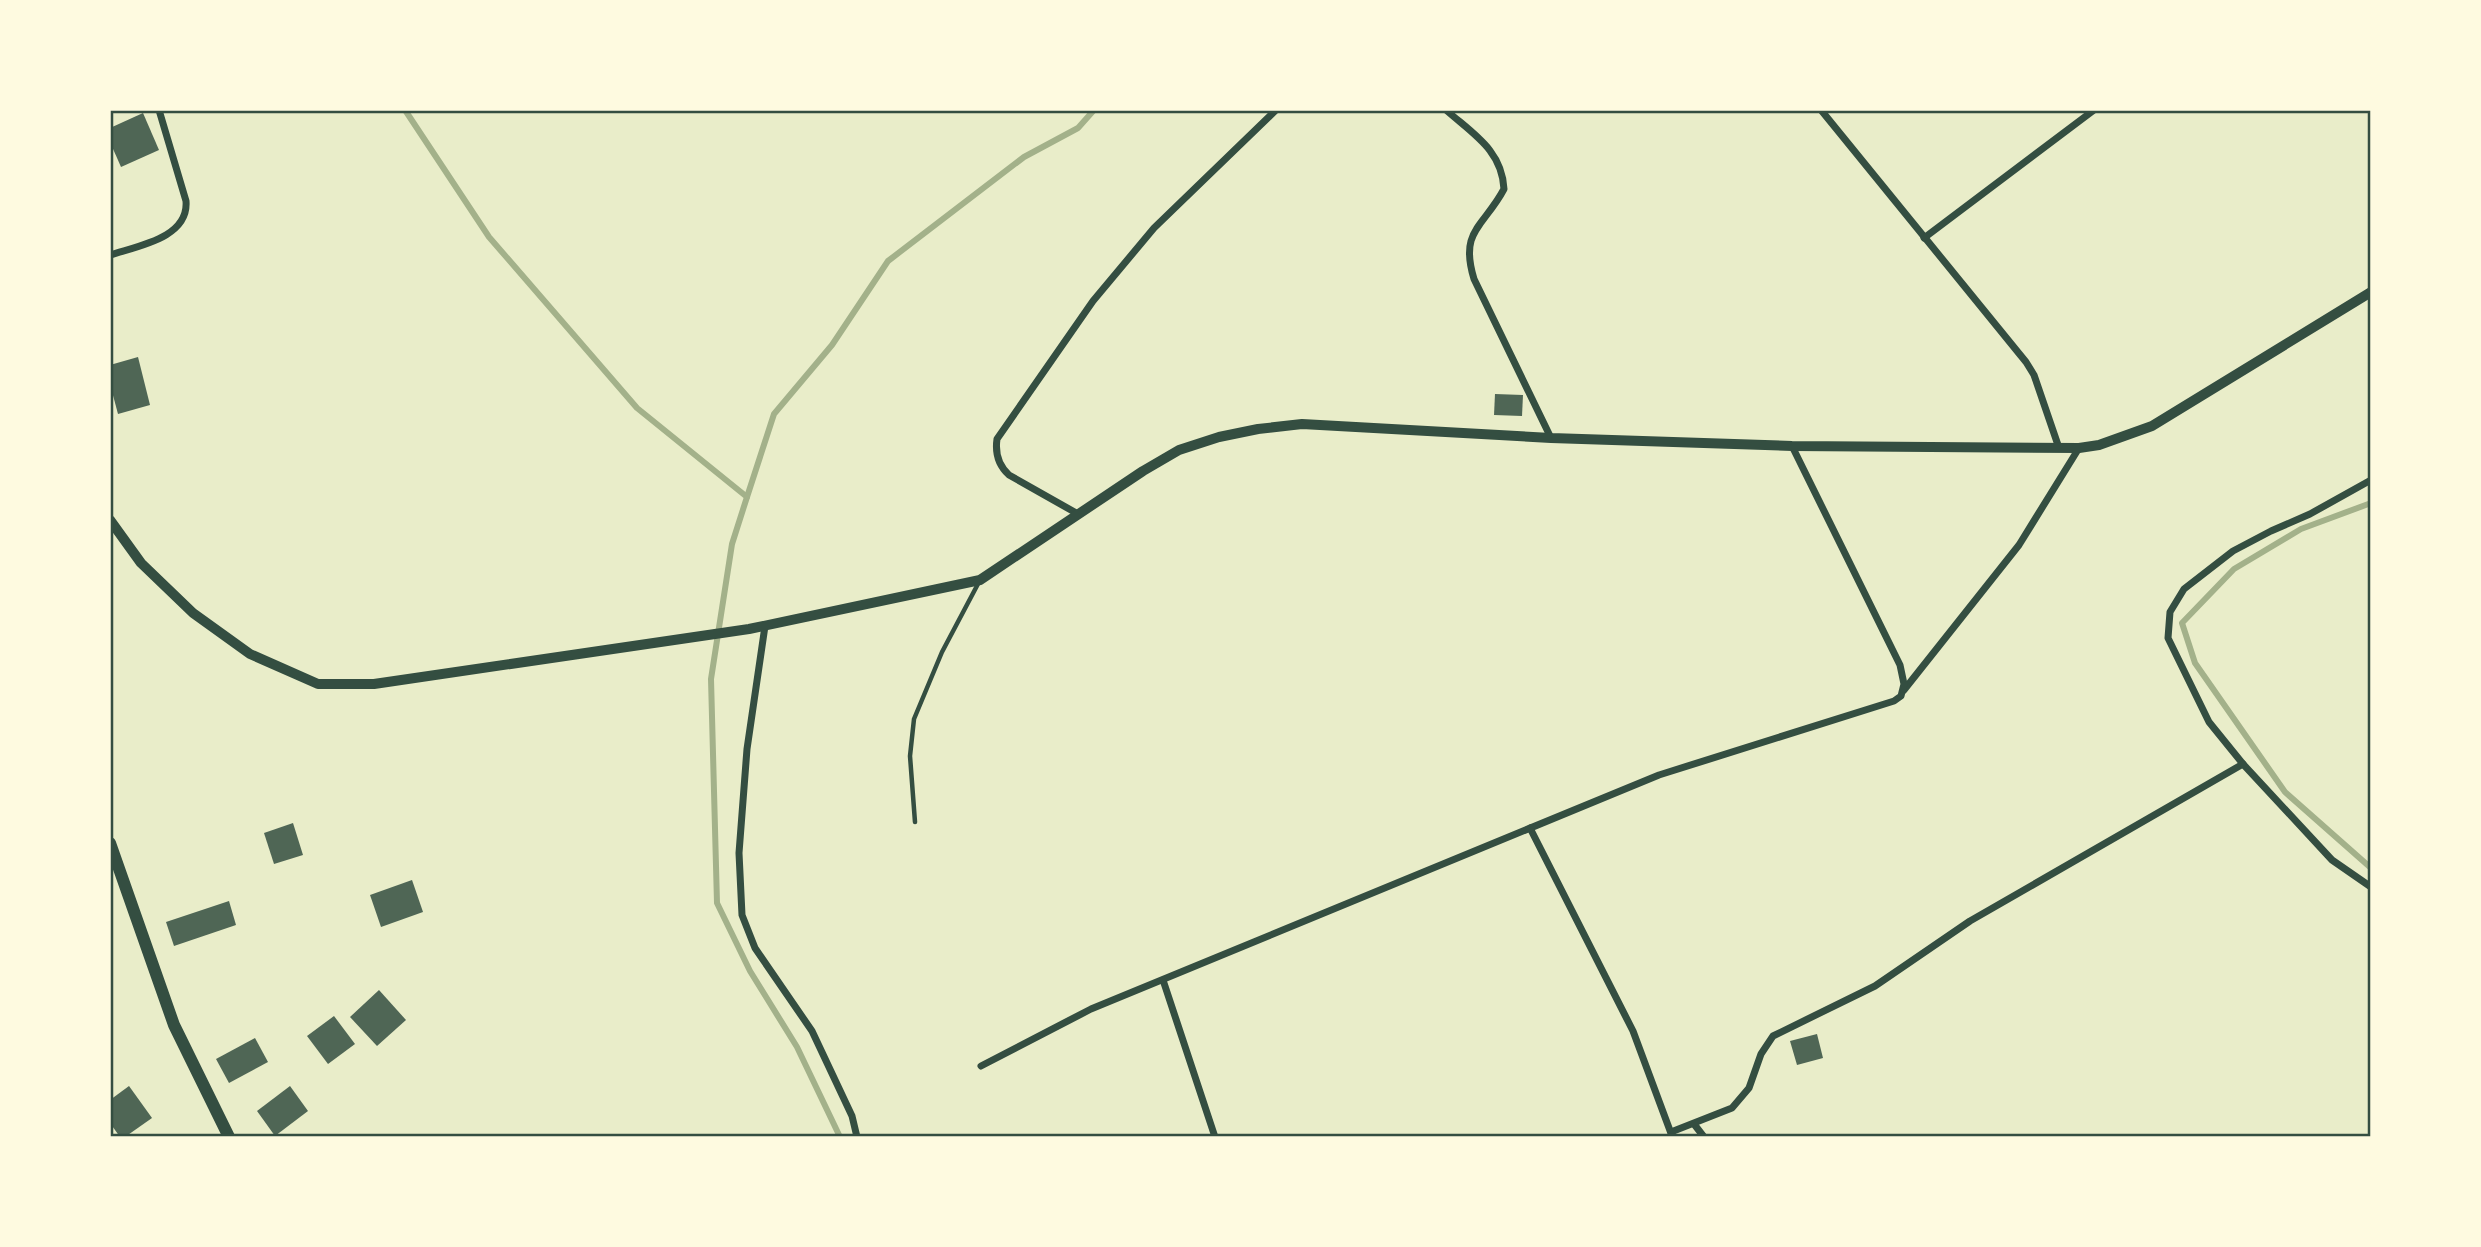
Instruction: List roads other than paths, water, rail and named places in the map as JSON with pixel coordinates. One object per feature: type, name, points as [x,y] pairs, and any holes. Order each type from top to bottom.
[{"type":"main road","points":[[110,843],[174,1025],[229,1137]]},
{"type":"street","points":[[110,255],[163,237],[175,228],[186,213],[186,201],[159,110]]},
{"type":"street","points":[[1078,514],[1009,475],[998,459],[997,439],[1094,302],[1154,228],[1276,110]]},
{"type":"street","points":[[1446,110],[1490,148],[1502,169],[1504,189],[1473,233],[1468,256],[1474,279],[1551,438]]},
{"type":"street","points":[[1821,110],[2026,362],[2034,375],[2059,448]]},
{"type":"street","points":[[1924,238],[2094,110]]},
{"type":"street","points":[[110,520],[141,564],[193,613],[250,654],[318,684],[374,684],[749,629],[980,580],[1179,450],[1219,437],[1258,429],[1302,424],[1551,438],[1792,446],[2079,448],[2110,442],[2152,426],[2371,292]]},
{"type":"street","points":[[1792,446],[1900,665],[1904,691]]},
{"type":"street","points":[[981,1066],[1091,1009],[1659,775],[1894,701],[1901,696],[2019,545],[2079,448]]},
{"type":"street","points":[[2371,480],[2310,514],[2234,551],[2184,589],[2170,612],[2168,638],[2209,722],[2243,764],[2332,860],[2371,887]]},
{"type":"street","points":[[765,626],[747,749],[739,853],[742,915],[755,948],[812,1031],[852,1116],[857,1137]]},
{"type":"street","points":[[1530,828],[1633,1031],[1672,1135],[1732,1108],[1749,1088],[1761,1054],[1773,1036],[1875,986],[1970,921],[2243,764]]},
{"type":"street","points":[[1163,980],[1215,1137]]},
{"type":"street","points":[[1694,1124],[1704,1137]]},
{"type":"lane","points":[[915,822],[910,756],[914,719],[942,652],[980,580]]},
{"type":"waterway","points":[[405,110],[489,237],[637,408],[747,497],[732,544],[711,679],[717,903],[750,971],[797,1047],[840,1137]]},
{"type":"waterway","points":[[747,497],[774,414],[832,345],[888,261],[1024,157],[1078,128],[1094,110]]},
{"type":"waterway","points":[[2371,503],[2301,529],[2234,569],[2182,623],[2195,663],[2285,792],[2371,868]]}]
